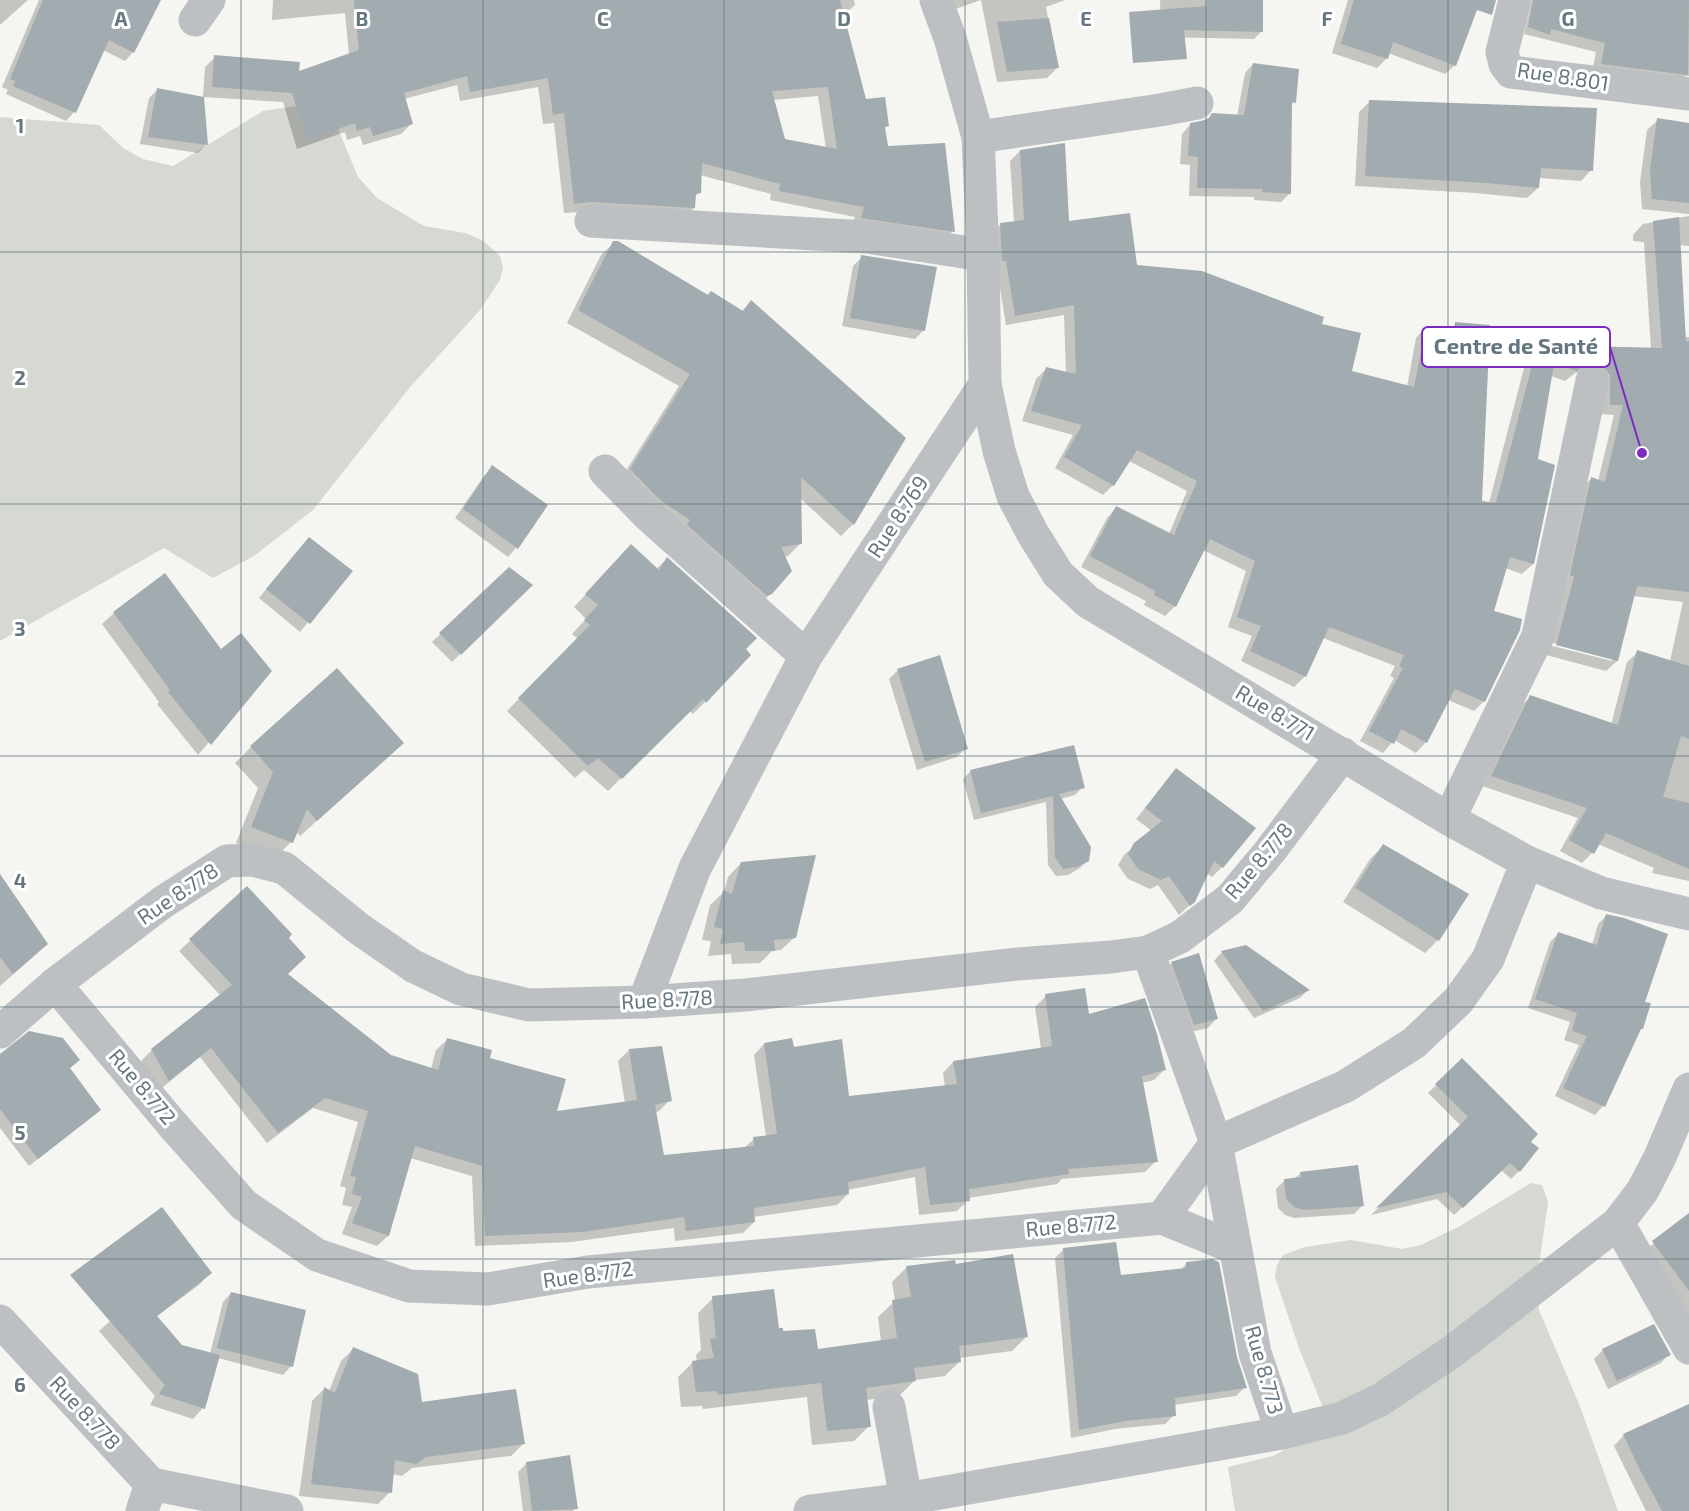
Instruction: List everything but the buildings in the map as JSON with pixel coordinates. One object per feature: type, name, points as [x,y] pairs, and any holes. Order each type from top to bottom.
[{"type":"street","points":[[936,0],[950,38],[978,137],[985,384]]},
{"type":"street","name":"Rue 8.801","points":[[1515,0],[1502,52],[1504,64],[1511,72],[1689,94]]},
{"type":"street","points":[[978,137],[1197,103]]},
{"type":"street","points":[[591,221],[867,237],[983,255]]},
{"type":"street","points":[[1449,819],[1538,636],[1592,381]]},
{"type":"street","name":"Rue 8.769","points":[[644,1002],[695,868],[806,656],[985,384]]},
{"type":"street","name":"Rue 8.771","points":[[985,384],[999,451],[1013,496],[1058,574],[1088,602],[1449,819],[1527,862],[1600,893],[1689,914]]},
{"type":"street","points":[[605,471],[649,516],[806,656]]},
{"type":"street","name":"Rue 8.778","points":[[0,1032],[56,984],[163,902],[227,861],[252,860],[284,868],[358,928],[413,966],[460,989],[529,1005],[644,1002],[746,995],[1018,964],[1148,952],[1180,937],[1230,899],[1343,754]]},
{"type":"street","points":[[1162,1218],[1216,1143],[1346,1086],[1414,1043],[1458,1001],[1488,959],[1527,862]]},
{"type":"street","name":"Rue 8.773","points":[[810,1511],[906,1499],[1282,1433],[1255,1353],[1216,1143],[1148,952]]},
{"type":"street","name":"Rue 8.772","points":[[56,984],[172,1124],[244,1205],[317,1255],[409,1286],[488,1289],[588,1272],[1162,1218],[1235,1248]]},
{"type":"street","points":[[1282,1433],[1342,1418],[1380,1400],[1453,1351],[1618,1223],[1643,1190],[1689,1089]]},
{"type":"street","points":[[1618,1223],[1689,1348]]},
{"type":"street","name":"Rue 8.778","points":[[0,1321],[147,1498]]},
{"type":"street","points":[[889,1407],[906,1499]]},
{"type":"street","points":[[147,1498],[287,1511]]},
{"type":"shaded area","points":[[296,106],[320,111],[338,129],[358,177],[377,198],[424,226],[465,233],[482,240],[500,256],[503,267],[500,280],[480,310],[411,386],[313,510],[254,556],[213,578],[164,548],[0,641],[0,117],[99,125],[123,148],[143,159],[173,166],[263,111]]},
{"type":"shaded area","points":[[1531,1183],[1542,1185],[1548,1202],[1537,1280],[1539,1310],[1579,1404],[1618,1511],[1235,1511],[1228,1467],[1273,1456],[1330,1425],[1299,1348],[1275,1277],[1277,1265],[1283,1255],[1305,1247],[1351,1240],[1402,1249],[1421,1245],[1460,1226]]},
{"type":"place","name":"Centre de Santé","points":[[1642,453]]}]
